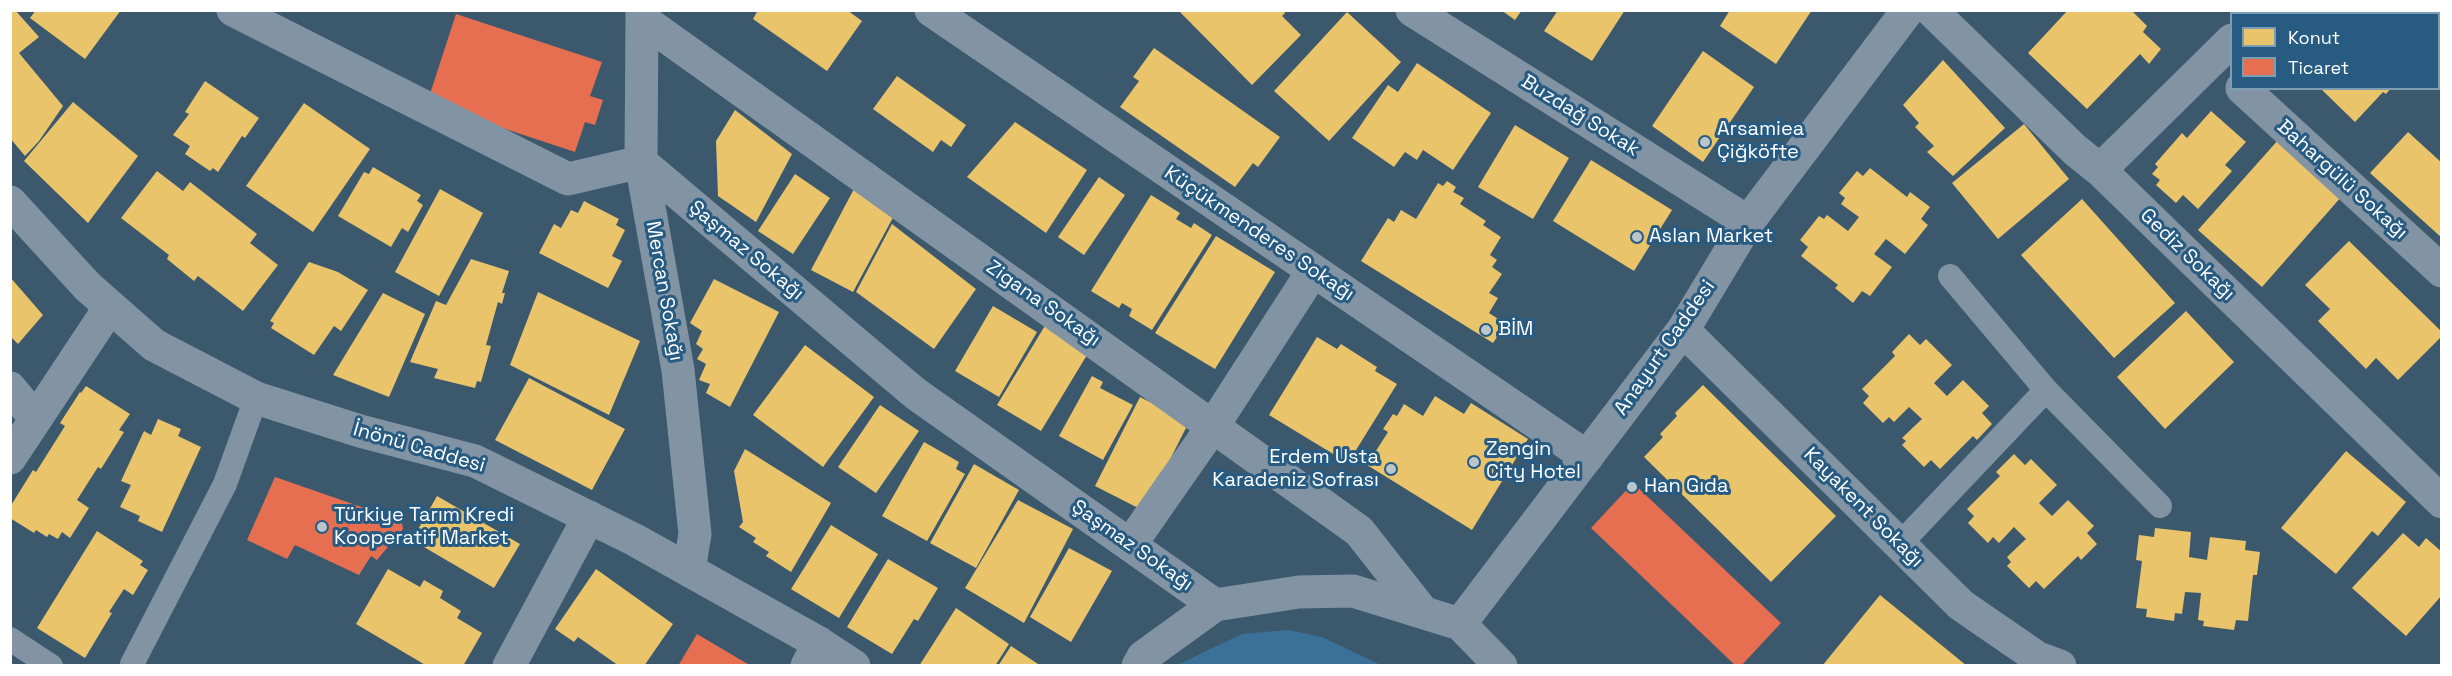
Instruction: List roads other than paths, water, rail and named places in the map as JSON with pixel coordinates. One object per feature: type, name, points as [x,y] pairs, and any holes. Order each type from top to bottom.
[{"type":"street","points":[[233,10],[568,179],[641,162]]},
{"type":"street","name":"Küçükmenderes Sokağı","points":[[931,10],[1587,457]]},
{"type":"street","name":"Buzdağ Sokak","points":[[1412,10],[1748,222]]},
{"type":"street","name":"Anayurt Caddesi","points":[[1460,624],[1683,330],[1748,222],[1908,10]]},
{"type":"street","name":"Gediz Sokağı","points":[[1931,10],[2075,150],[2100,170],[2442,502]]},
{"type":"street","name":"Mercan Sokağı","points":[[642,15],[641,162],[678,370],[695,534],[690,570]]},
{"type":"street","name":"Zigana Sokağı","points":[[642,15],[1359,531],[1422,610]]},
{"type":"street","points":[[2100,170],[2225,60]]},
{"type":"street","name":"Bahargülü Sokağı","points":[[2244,90],[2442,271]]},
{"type":"street","name":"Şaşmaz Sokağı","points":[[641,162],[916,394],[1215,605]]},
{"type":"street","name":"İnönü Caddesi","points":[[10,202],[87,286],[154,345],[256,398],[360,431],[475,460],[690,570],[813,654],[854,666]]},
{"type":"street","points":[[1130,545],[1213,426],[1313,271]]},
{"type":"street","points":[[10,458],[110,307]]},
{"type":"street","name":"Kayakent Sokağı","points":[[1683,330],[1961,605],[2038,658],[2060,666]]},
{"type":"street","points":[[10,388],[36,418]]},
{"type":"street","points":[[509,666],[589,517]]},
{"type":"street","points":[[1138,666],[1143,657],[1215,605],[1299,592],[1353,591],[1422,610],[1460,624],[1501,666]]},
{"type":"lane","points":[[1950,276],[2046,390],[2160,506]]},
{"type":"lane","points":[[1900,544],[2046,390]]},
{"type":"lane","points":[[132,664],[225,484],[256,398]]},
{"type":"lane","points":[[10,639],[51,666]]},
{"type":"place","name":"Arsamiea Çiğköfte","points":[[1705,142]]},
{"type":"place","name":"Aslan Market","points":[[1637,237]]},
{"type":"place","name":"BİM","points":[[1486,330]]},
{"type":"place","name":"Zengin City Hotel","points":[[1474,462]]},
{"type":"place","name":"Erdem Usta Karadeniz Sofrası","points":[[1391,469]]},
{"type":"place","name":"Han Gıda","points":[[1632,487]]},
{"type":"place","name":"Türkiye Tarım Kredi Kooperatif Market","points":[[322,527]]}]
